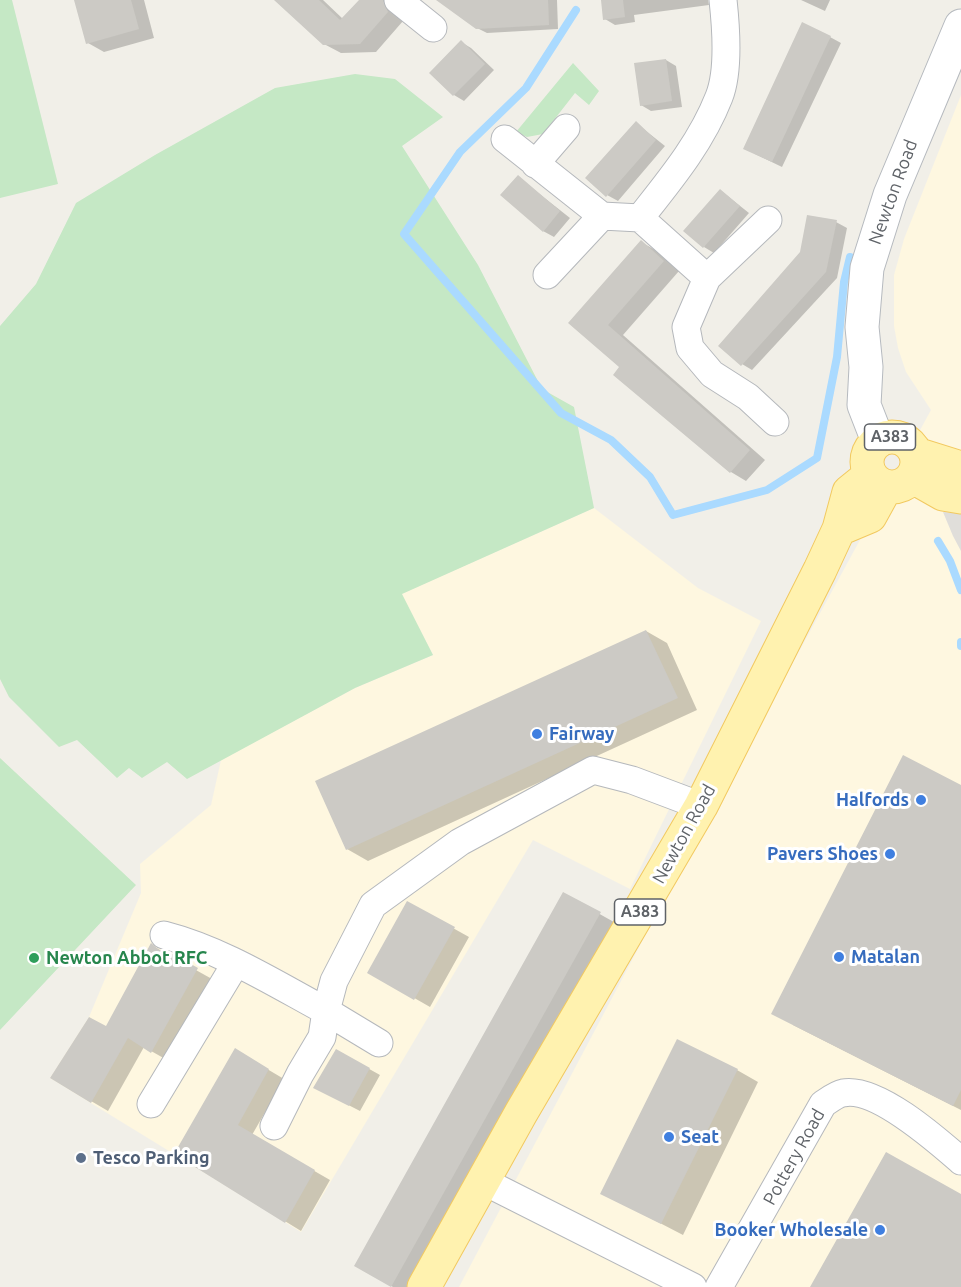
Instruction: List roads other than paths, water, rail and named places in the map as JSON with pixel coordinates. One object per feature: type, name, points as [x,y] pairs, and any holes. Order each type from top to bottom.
[{"type":"main road","name":"Newton Road","points":[[424,1287],[483,1180],[700,806],[839,529],[870,516],[894,462],[864,405],[866,366],[863,297],[876,234],[927,103],[961,26]]},
{"type":"main road","name":"A383","points":[[894,462],[961,468]]},
{"type":"main road","name":"A383","points":[[894,462],[943,494],[961,496]]},
{"type":"street","points":[[398,0],[433,28]]},
{"type":"street","points":[[640,218],[688,158],[720,95],[727,36],[723,0]]},
{"type":"street","points":[[535,164],[566,128]]},
{"type":"street","points":[[505,139],[602,216],[640,218],[707,278]]},
{"type":"street","points":[[547,275],[602,216]]},
{"type":"street","points":[[768,220],[707,278],[686,327],[690,348],[712,374],[748,397],[775,422]]},
{"type":"street","points":[[274,1126],[322,1037],[334,981],[373,905],[460,842],[593,770],[632,780],[700,806]]},
{"type":"street","points":[[164,935],[188,941],[236,963],[326,1011],[379,1043]]},
{"type":"street","points":[[152,1104],[236,963]]},
{"type":"street","name":"Pottery Road","points":[[719,1287],[823,1104],[843,1093],[864,1094],[910,1120],[961,1161]]},
{"type":"street","points":[[483,1180],[693,1287]]},
{"type":"waterway","points":[[576,10],[526,88],[460,152],[404,234],[561,413],[611,440],[650,477],[673,515],[767,490],[817,458],[837,357],[844,282],[850,257]]},
{"type":"waterway","points":[[938,541],[950,561],[961,590]]},
{"type":"place","name":"Fairway","points":[[537,734]]},
{"type":"place","name":"Halfords","points":[[921,800]]},
{"type":"place","name":"Pavers Shoes","points":[[890,854]]},
{"type":"place","name":"Matalan","points":[[839,957]]},
{"type":"place","name":"Newton Abbot RFC","points":[[34,958]]},
{"type":"place","name":"Seat","points":[[669,1137]]},
{"type":"place","name":"Tesco Parking","points":[[81,1158]]},
{"type":"place","name":"Booker Wholesale","points":[[880,1230]]}]
